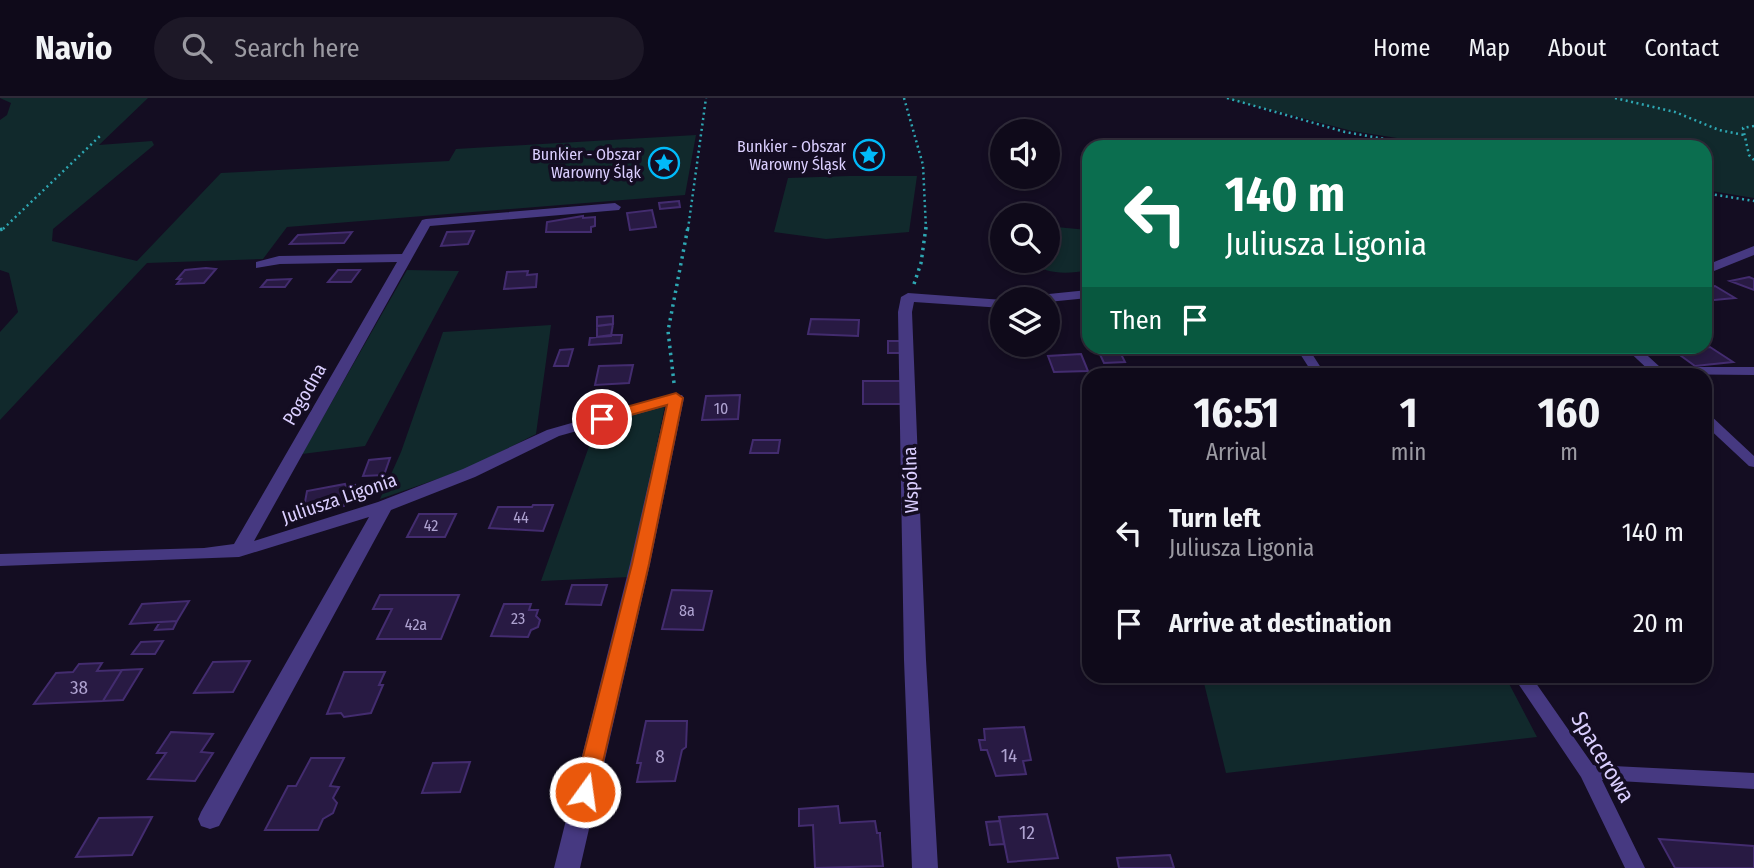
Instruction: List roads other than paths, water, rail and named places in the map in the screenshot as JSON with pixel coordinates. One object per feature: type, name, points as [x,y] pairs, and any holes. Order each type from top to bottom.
[{"type":"street","name":"Pogodna","points":[[239,551],[426,223],[615,207]]},
{"type":"street","points":[[1712,268],[1754,250]]},
{"type":"street","points":[[261,265],[279,260],[406,258]]},
{"type":"street","points":[[1060,297],[1082,295]]},
{"type":"street","name":"Wspólna","points":[[925,868],[915,660],[905,312],[908,297],[990,303]]},
{"type":"street","name":"Juliusza Ligonia","points":[[0,560],[239,551],[311,531],[384,506],[469,473],[553,433],[676,398],[640,564],[567,868]]},
{"type":"street","points":[[211,819],[384,506]]},
{"type":"lane","points":[[1638,354],[1653,368]]},
{"type":"lane","points":[[1712,371],[1754,370]]},
{"type":"lane","points":[[1712,424],[1754,463]]},
{"type":"lane","name":"Spacerowa","points":[[1527,683],[1588,772],[1635,868]]},
{"type":"lane","points":[[1588,772],[1754,781]]},
{"type":"place","name":"Bunkier - Obszar Warowny Śląsk","points":[[869,155]]},
{"type":"place","name":"Bunkier - Obszar Warowny Śląk","points":[[664,163]]}]
